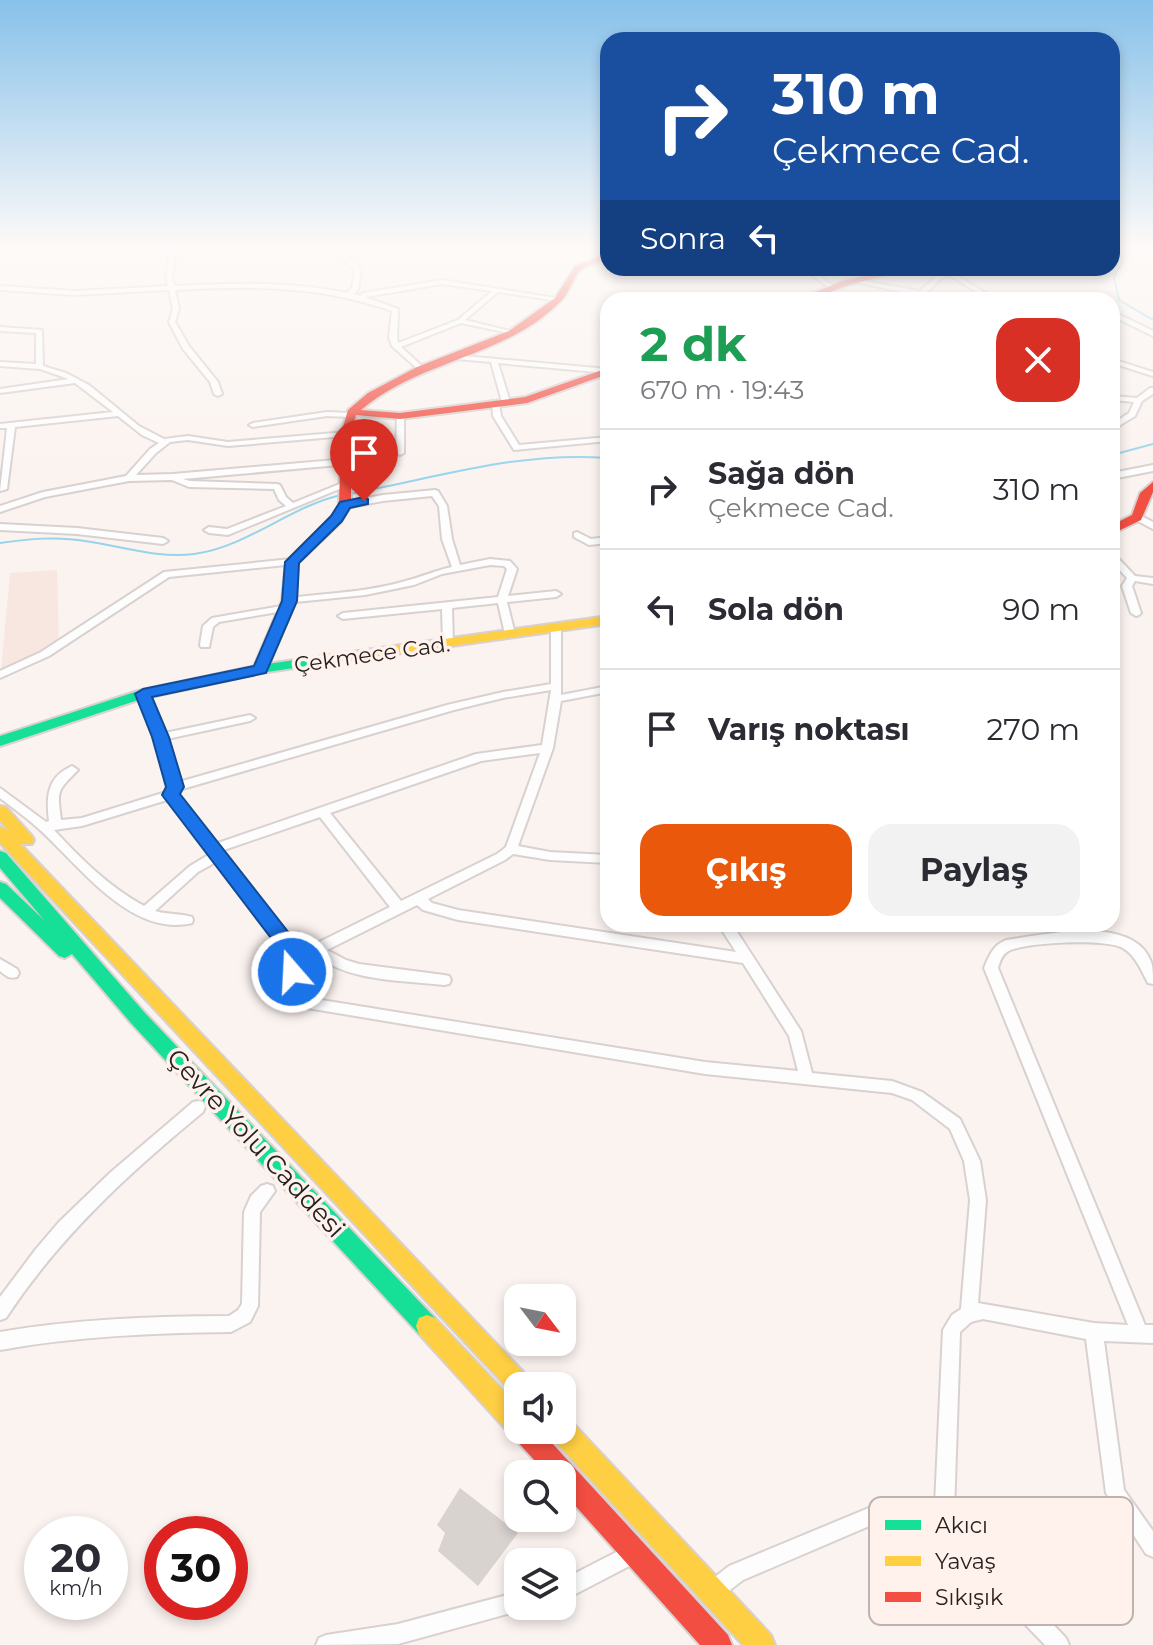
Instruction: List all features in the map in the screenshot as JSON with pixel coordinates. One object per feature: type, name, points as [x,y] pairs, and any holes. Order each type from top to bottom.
[{"type":"main road","points":[[260,669],[288,604],[292,562],[337,519],[345,505],[346,434],[351,413],[372,395],[420,369],[512,333],[528,322]]},
{"type":"main road","points":[[351,413],[400,416],[527,400],[600,374]]},
{"type":"main road","points":[[1120,526],[1137,517],[1146,493],[1153,485]]},
{"type":"main road","name":"Çekmece Cad.","points":[[0,741],[143,694],[260,669],[600,621]]},
{"type":"main road","points":[[0,811],[62,881],[141,986]]},
{"type":"main road","name":"Çevre Yolu Caddesi","points":[[0,833],[508,1372]]},
{"type":"main road","name":"Çevre Yolu Caddesi","points":[[0,857],[138,1018],[504,1409]]},
{"type":"main road","points":[[0,888],[138,1018]]},
{"type":"main road","points":[[537,1444],[718,1645]]},
{"type":"main road","points":[[575,1444],[761,1645]]},
{"type":"street","points":[[172,322],[186,347],[214,382],[218,394]]},
{"type":"street","points":[[395,322],[393,338],[396,346],[420,369]]},
{"type":"street","points":[[396,346],[458,322]]},
{"type":"street","points":[[463,322],[512,333]]},
{"type":"street","points":[[1129,322],[1153,334]]},
{"type":"street","points":[[0,329],[40,331],[40,365]]},
{"type":"street","points":[[456,357],[600,370]]},
{"type":"street","points":[[494,361],[500,402],[497,416],[517,448],[600,440]]},
{"type":"street","points":[[0,364],[40,365],[96,393],[117,414],[149,437],[163,442],[188,438],[228,444],[346,434]]},
{"type":"street","points":[[1120,364],[1153,374]]},
{"type":"street","points":[[0,391],[73,381]]},
{"type":"street","points":[[1120,422],[1132,414],[1139,400],[1153,390]]},
{"type":"street","points":[[1120,399],[1139,400]]},
{"type":"street","points":[[253,425],[351,413]]},
{"type":"street","points":[[0,426],[117,414]]},
{"type":"street","points":[[400,416],[400,453]]},
{"type":"street","points":[[11,425],[2,507],[129,478],[347,462]]},
{"type":"street","points":[[129,478],[163,442]]},
{"type":"street","points":[[1120,474],[1153,468]]},
{"type":"street","points":[[173,477],[189,484],[277,487],[282,498],[291,506]]},
{"type":"street","points":[[209,530],[228,532],[345,485]]},
{"type":"street","points":[[345,505],[435,493],[443,506],[447,539],[457,569]]},
{"type":"street","points":[[1137,517],[1153,526]]},
{"type":"street","points":[[0,527],[77,531],[163,541]]},
{"type":"street","points":[[577,535],[589,542],[600,543]]},
{"type":"street","points":[[0,675],[45,654],[167,574],[292,562]]},
{"type":"street","points":[[205,645],[208,626],[216,620],[288,604],[365,592],[490,562],[511,564],[502,600],[510,634]]},
{"type":"street","points":[[1120,565],[1132,578],[1153,581]]},
{"type":"street","points":[[1132,578],[1127,586],[1136,613]]},
{"type":"street","points":[[343,616],[556,594]]},
{"type":"street","points":[[447,606],[448,643]]},
{"type":"street","points":[[291,957],[317,949],[501,857],[511,849],[547,748],[556,693],[556,628]]},
{"type":"street","points":[[50,826],[82,822],[444,708],[523,690],[556,693],[600,690]]},
{"type":"street","points":[[143,694],[161,737],[173,791],[214,853],[282,938],[291,957],[296,996],[317,1006],[705,1068],[770,1076],[806,1076],[905,1090],[929,1102],[959,1129],[972,1161],[978,1188],[969,1312]]},
{"type":"street","points":[[161,737],[250,718]]},
{"type":"street","points":[[145,913],[214,853],[480,757],[547,748]]},
{"type":"street","points":[[50,826],[52,790],[59,778],[72,770]]},
{"type":"street","points":[[0,792],[50,826],[69,855],[145,913],[163,921],[187,920]]},
{"type":"street","points":[[322,812],[398,907]]},
{"type":"street","points":[[511,849],[550,856],[600,859]]},
{"type":"street","points":[[418,898],[428,907],[458,915],[744,958]]},
{"type":"street","points":[[729,932],[796,1035],[806,1076]]},
{"type":"street","points":[[945,1497],[952,1330],[959,1318],[969,1312],[983,1311],[1094,1332],[1147,1334],[991,968],[996,954],[1006,945],[1100,936],[1122,942],[1136,951],[1153,979]]},
{"type":"street","points":[[317,949],[327,958],[344,965],[444,980]]},
{"type":"street","points":[[0,1312],[22,1276],[83,1210],[198,1107]]},
{"type":"street","points":[[0,1341],[57,1331],[171,1323],[231,1324],[238,1321],[250,1306],[252,1212],[267,1191]]},
{"type":"street","points":[[1094,1332],[1118,1497]]},
{"type":"street","points":[[712,1592],[736,1573],[869,1517]]},
{"type":"street","points":[[1133,1519],[1153,1547]]},
{"type":"street","points":[[576,1584],[635,1553]]},
{"type":"street","points":[[326,1645],[398,1634],[504,1606]]},
{"type":"street","points":[[1040,1625],[1059,1645]]},
{"type":"shaded area","points":[[57,570],[59,646],[1,672],[10,573]]},
{"type":"building","points":[[460,1488],[504,1522],[504,1532],[518,1533],[478,1586],[438,1551],[445,1533],[437,1525]]},
{"type":"waterway","points":[[1120,453],[1153,444]]},
{"type":"waterway","points":[[349,494],[509,462],[542,458],[600,458]]},
{"type":"waterway","points":[[0,543],[64,539],[153,553],[194,554],[232,544],[304,508],[341,495]]},
{"type":"traffic: fast","points":[[0,741],[138,695],[260,669],[359,655]]},
{"type":"traffic: fast","points":[[0,857],[138,1018],[427,1326]]},
{"type":"traffic: fast","points":[[0,888],[65,951]]},
{"type":"traffic: slow","points":[[359,655],[600,621]]},
{"type":"traffic: slow","points":[[0,811],[26,840]]},
{"type":"traffic: slow","points":[[0,833],[508,1372]]},
{"type":"traffic: slow","points":[[427,1326],[504,1409]]},
{"type":"traffic: slow","points":[[575,1444],[761,1645]]},
{"type":"traffic: jam","points":[[260,669],[289,601],[292,562],[337,519],[345,505],[346,434],[352,412],[372,395],[420,369],[512,333],[528,322]]},
{"type":"traffic: jam","points":[[352,412],[400,416],[527,400],[600,374]]},
{"type":"traffic: jam","points":[[1120,526],[1137,517],[1146,493],[1153,485]]},
{"type":"traffic: jam","points":[[537,1444],[718,1645]]},
{"type":"route","points":[[292,972],[291,957],[282,938],[170,795],[175,787],[161,737],[143,694],[260,669],[289,601],[292,562],[337,519],[345,505],[364,501]]}]
